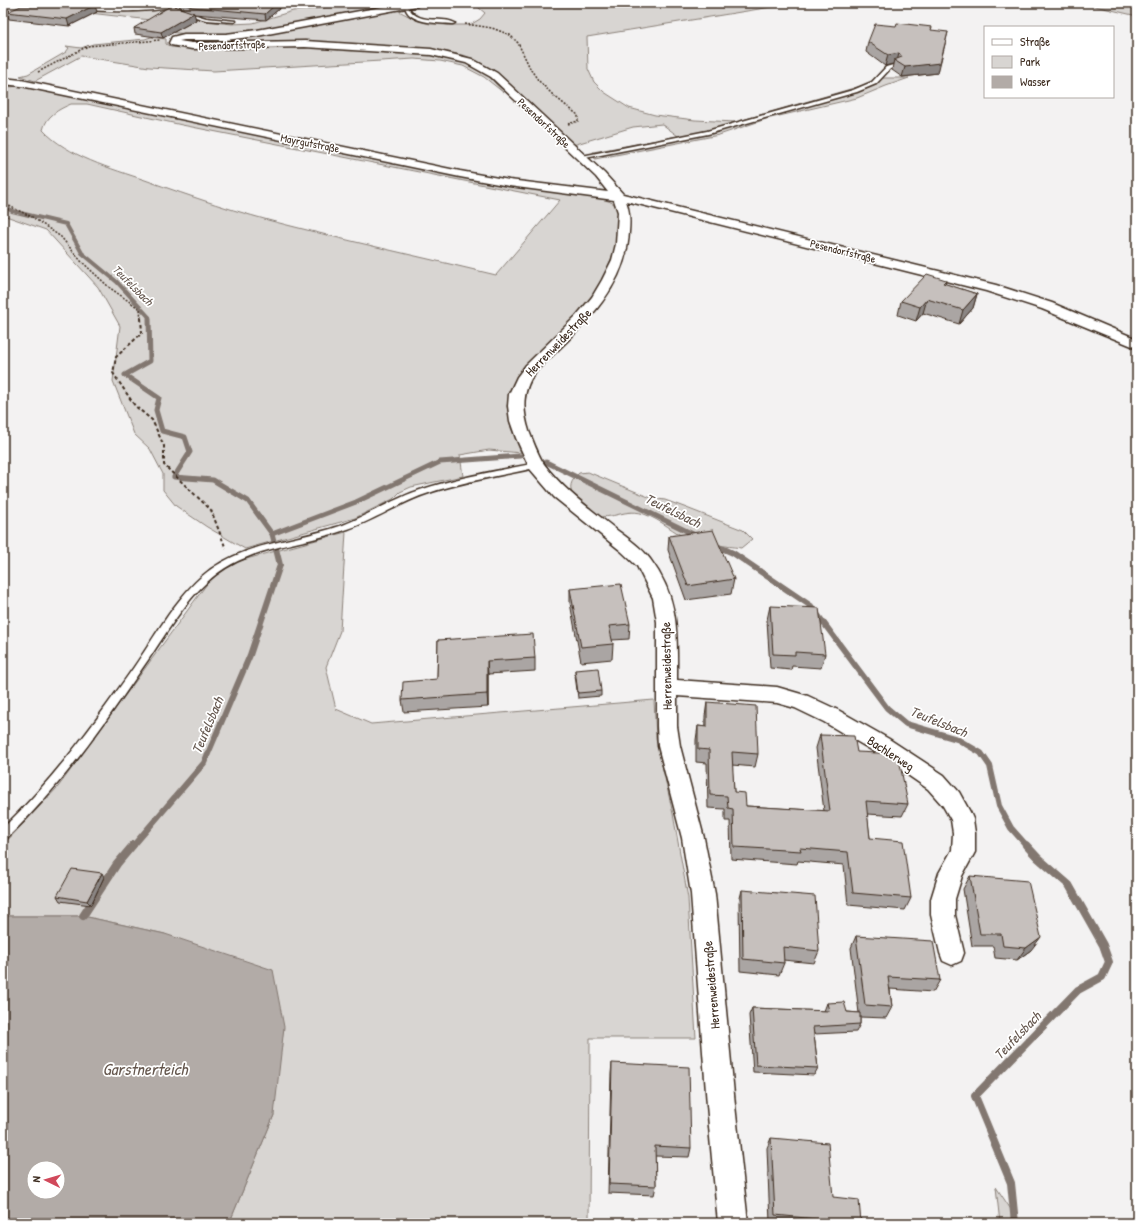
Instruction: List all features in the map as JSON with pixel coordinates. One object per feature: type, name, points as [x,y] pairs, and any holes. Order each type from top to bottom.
[{"type":"street","points":[[21,3],[68,7],[174,7]]},
{"type":"street","name":"Pesendorfstraße","points":[[417,3],[257,34],[220,37],[184,36],[175,39],[174,44],[184,46],[305,44],[431,52],[459,58],[476,64],[494,75],[614,190],[619,197],[991,288],[1047,306],[1137,344]]},
{"type":"street","points":[[3,6],[103,17]]},
{"type":"street","name":"Mayrgutstraße","points":[[3,81],[15,82],[460,174],[516,184],[619,197]]},
{"type":"street","name":"Herrenweidestraße","points":[[619,197],[624,212],[622,244],[618,260],[609,280],[598,299],[581,319],[531,368],[522,380],[517,394],[516,406],[518,421],[536,465],[560,493],[627,547],[642,562],[653,578],[662,598],[667,622],[667,726],[669,746],[693,838],[703,894],[721,1105],[733,1223]]},
{"type":"street","name":"Bachlerweg","points":[[667,687],[777,695],[801,702],[830,716],[881,745],[936,782],[951,799],[962,819],[964,833],[963,852],[951,873],[943,899],[943,915],[952,953]]},
{"type":"lane","points":[[406,6],[408,11],[414,16],[428,20],[453,23]]},
{"type":"lane","points":[[174,7],[206,18],[234,21]]},
{"type":"lane","points":[[580,157],[708,132],[855,91],[874,83],[888,68],[896,65]]},
{"type":"lane","points":[[3,835],[38,798],[86,740],[162,632],[202,581],[216,568],[231,560],[273,546],[344,527],[393,504],[426,491],[536,465]]},
{"type":"path","points":[[453,23],[492,28],[510,35],[516,40],[534,74],[565,106],[578,115],[578,121],[566,125],[549,127]]},
{"type":"path","points":[[15,82],[88,46],[175,39]]},
{"type":"path","points":[[3,203],[32,217],[61,236],[81,261],[110,288],[140,309],[142,333],[116,357],[113,373],[135,406],[152,420],[164,446],[164,465],[211,510],[231,560]]},
{"type":"green space","points":[[3,3],[167,3],[162,7],[171,8],[204,21],[232,24],[253,23],[293,11],[370,3],[406,3],[310,22],[254,31],[199,34],[161,31],[159,21]]},
{"type":"green space","points":[[473,3],[796,3],[587,37],[588,69],[594,82],[604,92],[629,108],[655,115],[695,120],[735,122],[868,84],[880,74],[883,78],[909,78],[857,98],[766,119],[719,135],[595,159],[593,152],[678,136],[662,124],[633,127],[573,145],[494,70],[466,56],[448,52],[328,44],[193,45],[180,42],[183,39],[216,39],[397,10],[418,21],[430,24],[470,25],[480,19],[485,13]]},
{"type":"green space","points":[[1082,3],[1137,3],[1137,16]]},
{"type":"green space","points":[[151,37],[166,39],[166,44],[171,47],[182,48],[281,46],[426,54],[458,60],[468,64],[487,74],[504,93],[484,77],[463,66],[440,61],[414,59],[214,71],[149,67],[81,56],[35,81],[20,76],[28,74],[66,52],[69,48],[66,46],[81,48],[93,44],[145,39]]},
{"type":"green space","points":[[21,86],[338,152],[598,198],[615,205],[618,210],[618,226],[614,249],[606,271],[594,293],[561,335],[511,390],[507,406],[511,428],[521,453],[489,450],[460,455],[463,476],[411,487],[400,492],[393,499],[355,518],[245,549],[207,527],[176,506],[163,490],[163,474],[150,449],[134,434],[113,381],[120,326],[98,287],[46,230],[3,215],[3,90],[8,87]],"holes":[[[71,104],[87,104],[182,125],[560,200],[496,275],[313,232],[216,204],[91,161],[64,147],[43,130],[50,117],[62,108]]]},
{"type":"green space","points":[[588,472],[651,498],[665,500],[743,530],[752,539],[741,548],[699,543],[689,540],[656,519],[644,514],[628,512],[606,517],[591,514],[576,502],[571,490],[571,484],[579,473]]},
{"type":"green space","points":[[346,532],[340,631],[326,667],[336,709],[371,724],[654,700],[656,738],[673,814],[688,898],[696,1038],[590,1038],[589,1223],[228,1223],[274,1115],[165,934],[83,916],[8,916],[3,919],[3,845],[58,787],[209,581],[225,568],[239,561]]},
{"type":"green space","points":[[996,1187],[1020,1223],[1000,1223]]},
{"type":"water","name":"Garstnerteich","points":[[8,916],[83,916],[165,934],[273,970],[284,1027],[274,1115],[228,1223],[3,1223],[3,919]]},
{"type":"building","points":[[35,3],[95,5],[67,19],[7,12],[21,6],[32,6]]},
{"type":"building","points":[[182,3],[277,3],[265,14],[192,7]]},
{"type":"building","points":[[172,5],[194,13],[161,32],[134,28]]},
{"type":"building","points":[[897,23],[932,27],[931,30],[948,32],[940,63],[905,67],[894,60],[902,57],[899,53],[888,55],[868,42],[875,24],[896,26]]},
{"type":"building","points":[[927,274],[946,280],[943,283],[977,294],[963,310],[927,299],[920,307],[901,301]]},
{"type":"building","points":[[713,530],[734,579],[688,586],[669,536]]},
{"type":"building","points":[[621,584],[630,624],[609,626],[613,644],[581,647],[570,589]]},
{"type":"building","points":[[770,606],[819,608],[825,654],[795,652],[795,655],[773,654]]},
{"type":"building","points":[[533,634],[535,658],[487,661],[487,694],[402,700],[403,682],[437,679],[438,640]]},
{"type":"building","points":[[598,668],[601,691],[578,693],[575,670]]},
{"type":"building","points":[[707,702],[756,706],[758,754],[732,752],[734,792],[745,793],[746,806],[830,811],[820,735],[854,736],[857,752],[898,754],[908,804],[866,801],[870,838],[903,841],[911,898],[853,893],[848,852],[800,848],[801,851],[734,847],[733,809],[728,808],[727,796],[710,795],[709,750],[698,749],[698,726],[707,727]]},
{"type":"building","points":[[72,869],[102,873],[87,901],[57,896]]},
{"type":"building","points":[[970,876],[1028,881],[1041,937],[1026,948],[1003,946],[1001,934],[980,934]]},
{"type":"building","points":[[742,890],[815,896],[819,951],[783,947],[784,963],[743,959]]},
{"type":"building","points":[[856,936],[933,941],[940,980],[888,977],[892,1007],[865,1005]]},
{"type":"building","points":[[844,1002],[847,1012],[860,1013],[860,1024],[813,1027],[818,1068],[756,1065],[752,1008],[829,1011],[827,1003]]},
{"type":"building","points":[[612,1063],[689,1067],[691,1148],[655,1146],[656,1186],[609,1184]]},
{"type":"building","points":[[771,1138],[828,1143],[833,1197],[859,1200],[861,1223],[827,1223],[827,1220],[775,1215]]},
{"type":"waterway","name":"Teufelsbach","points":[[3,205],[12,211],[66,224],[82,253],[117,282],[149,318]]},
{"type":"waterway","name":"Teufelsbach","points":[[149,318],[150,361],[125,375],[159,398],[156,410],[162,431],[185,437],[190,452],[174,477],[213,480],[248,501],[272,534]]},
{"type":"waterway","name":"Teufelsbach","points":[[272,534],[356,502],[440,462],[520,456]]},
{"type":"waterway","name":"Teufelsbach","points":[[546,462],[697,536]]},
{"type":"waterway","name":"Teufelsbach","points":[[272,534],[276,550]]},
{"type":"waterway","name":"Teufelsbach","points":[[714,544],[724,549]]},
{"type":"waterway","name":"Teufelsbach","points":[[133,846],[204,763],[250,655],[280,565],[276,549]]},
{"type":"waterway","name":"Teufelsbach","points":[[724,549],[733,553],[811,606],[887,708],[906,724],[957,739],[981,753],[990,766],[999,806],[1011,828],[1027,846]]},
{"type":"waterway","name":"Teufelsbach","points":[[83,916],[117,864],[133,845]]},
{"type":"waterway","name":"Teufelsbach","points":[[1015,1223],[1011,1183],[975,1096],[1078,990],[1102,977],[1109,962],[1103,945],[1069,885],[1038,858],[1026,845]]}]
